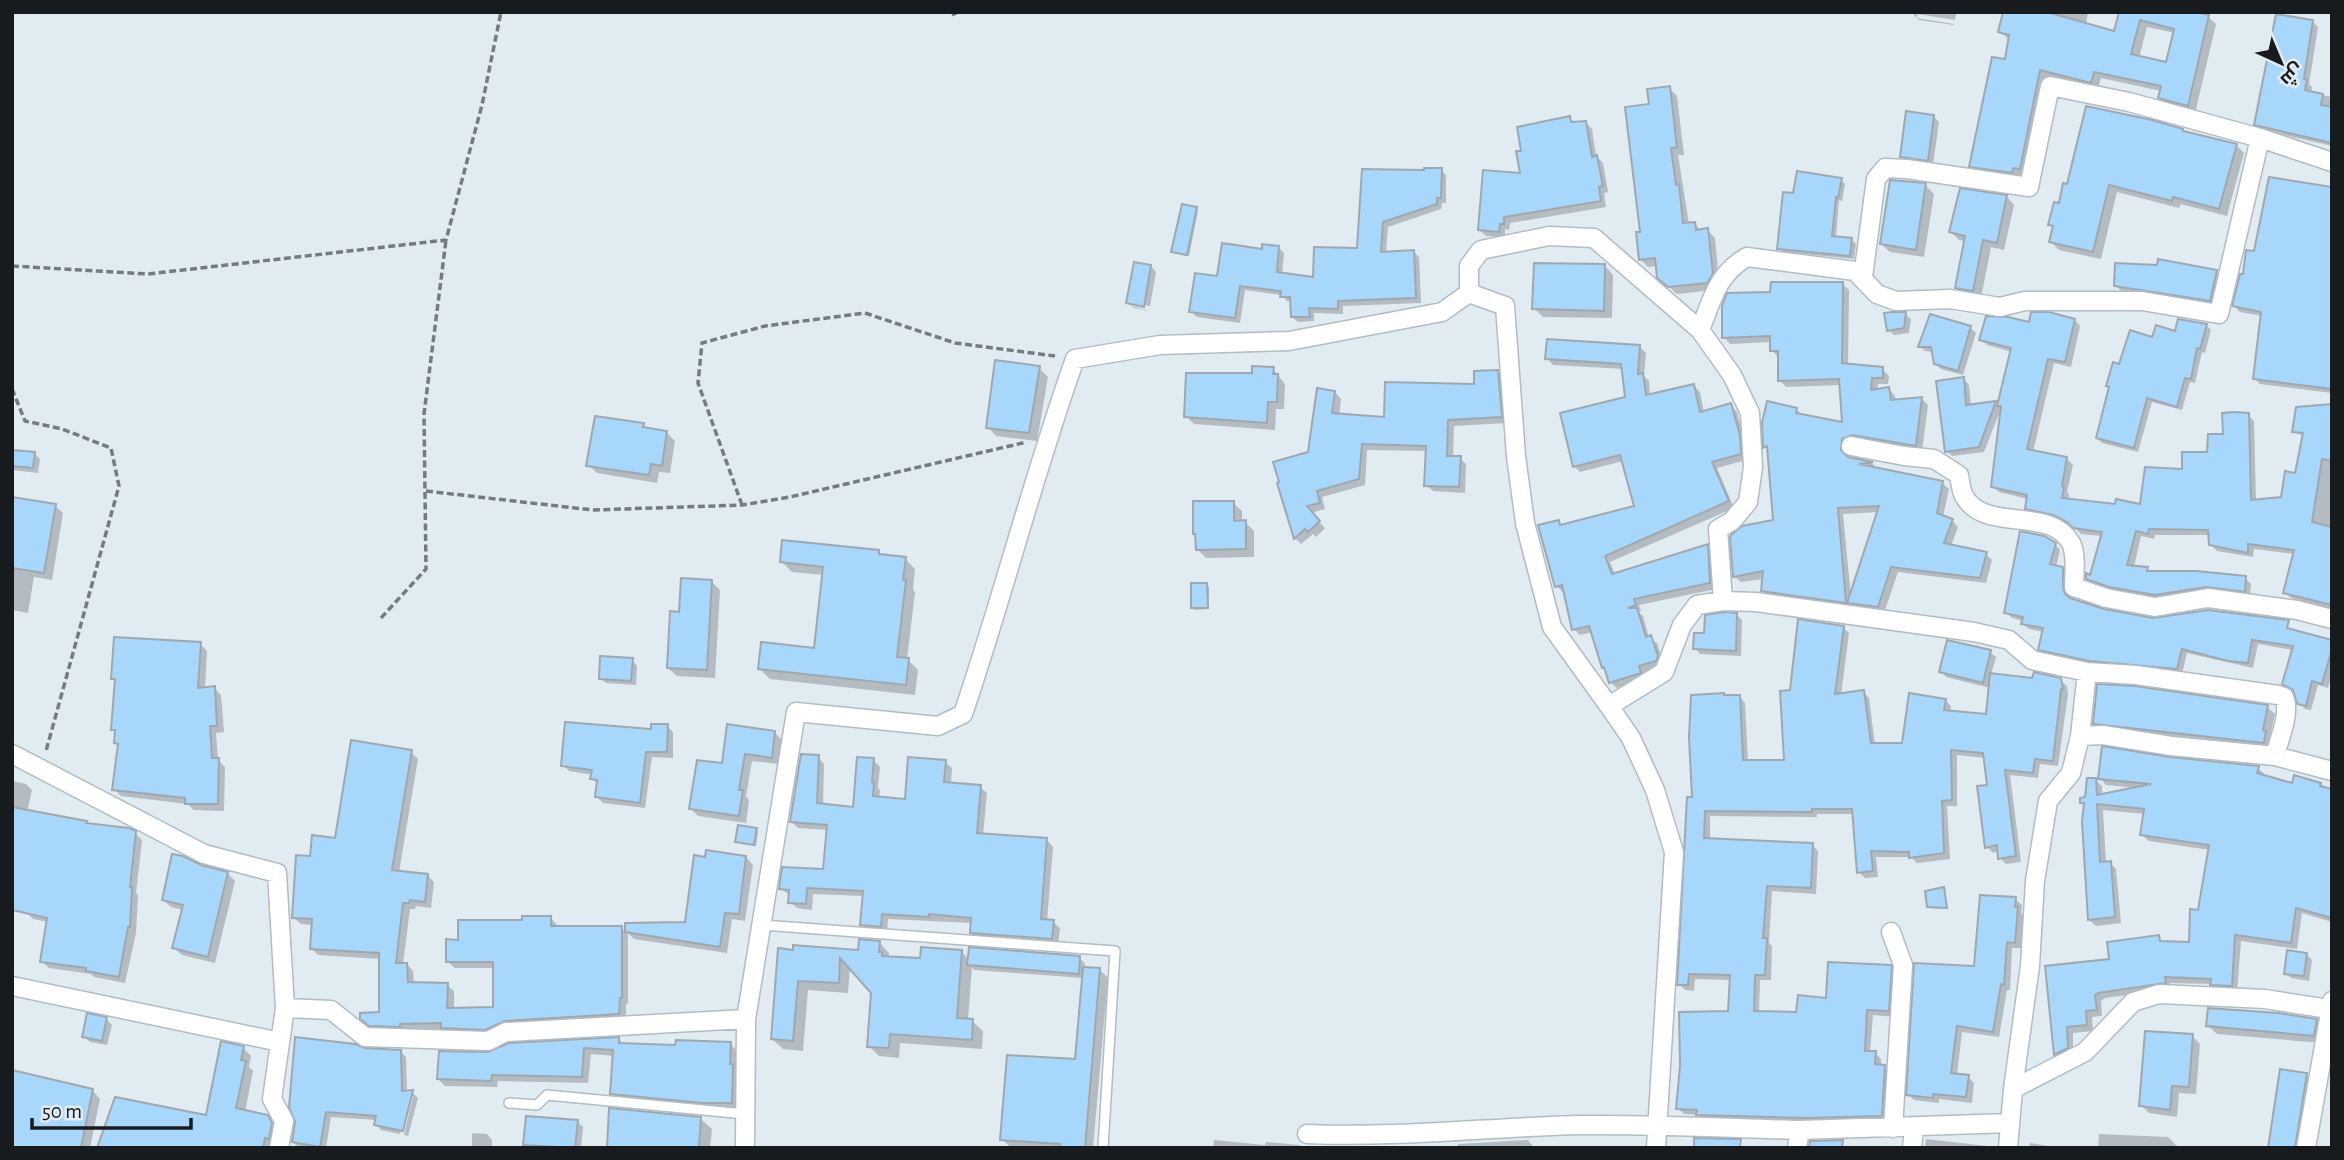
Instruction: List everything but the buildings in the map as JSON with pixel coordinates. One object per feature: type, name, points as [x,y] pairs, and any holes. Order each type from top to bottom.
[{"type":"street","points":[[1863,277],[1876,179],[1885,168],[2029,187],[2050,86],[2129,102],[2260,138],[2332,162]]},
{"type":"street","points":[[1700,330],[1719,284],[1732,266],[1747,257],[1855,271],[1877,294],[1896,301],[1950,299],[2000,307],[2025,301],[2142,301],[2219,314],[2260,138]]},
{"type":"street","points":[[1469,293],[1469,265],[1481,250],[1549,236],[1594,239],[1700,330],[1732,375],[1750,413],[1753,467],[1748,502],[1732,521],[1718,529],[1723,601]]},
{"type":"street","points":[[745,1148],[746,1019],[796,712],[938,726],[962,714],[989,638],[1046,438],[1075,359],[1160,345],[1289,341],[1442,312],[1469,293]]},
{"type":"street","points":[[1469,293],[1505,306],[1516,456],[1525,523],[1552,627],[1631,738],[1655,790],[1674,852],[1656,1148]]},
{"type":"street","points":[[1852,446],[1934,459],[1959,475],[1964,496],[1980,512],[2038,523],[2062,531],[2072,545],[2074,587],[2086,592],[2155,607],[2207,598],[2297,610],[2332,619]]},
{"type":"street","points":[[1609,706],[1664,672],[1682,625],[1697,605],[1723,601],[1756,601],[1974,632],[2009,640],[2032,660],[2087,672],[2136,676],[2284,697],[2286,711],[2275,756]]},
{"type":"street","points":[[2008,1148],[2013,1089],[2030,966],[2035,881],[2048,801],[2071,773],[2080,736],[2087,672]]},
{"type":"street","points":[[2080,736],[2103,735],[2171,746],[2275,756],[2332,771]]},
{"type":"street","points":[[12,754],[204,854],[277,873],[285,1008],[272,1099],[284,1121],[279,1148]]},
{"type":"street","points":[[1891,932],[1903,965],[1893,1128]]},
{"type":"street","points":[[12,986],[280,1042]]},
{"type":"street","points":[[2013,1089],[2085,1052],[2133,1002],[2159,994],[2331,1005],[2306,1148]]},
{"type":"street","points":[[285,1008],[331,1010],[365,1038],[488,1041],[506,1031],[746,1019]]},
{"type":"street","points":[[1307,1135],[1347,1136],[1581,1125],[1658,1125],[1799,1139],[1893,1128],[2010,1123]]},
{"type":"street","points":[[1912,1148],[1914,1128]]},
{"type":"lane","points":[[761,925],[1115,951],[1103,1148]]},
{"type":"lane","points":[[509,1103],[537,1105],[547,1094],[746,1114]]},
{"type":"path","points":[[381,618],[426,569],[424,414],[446,240],[482,105],[501,12]]},
{"type":"path","points":[[952,15],[958,12]]},
{"type":"path","points":[[12,265],[148,274],[446,240]]},
{"type":"path","points":[[742,505],[698,383],[702,343],[765,326],[865,313],[955,343],[1075,359]]},
{"type":"path","points":[[12,389],[25,421],[62,429],[111,449],[119,486],[41,769]]},
{"type":"path","points":[[426,491],[593,510],[742,505],[790,497],[1046,438]]}]
